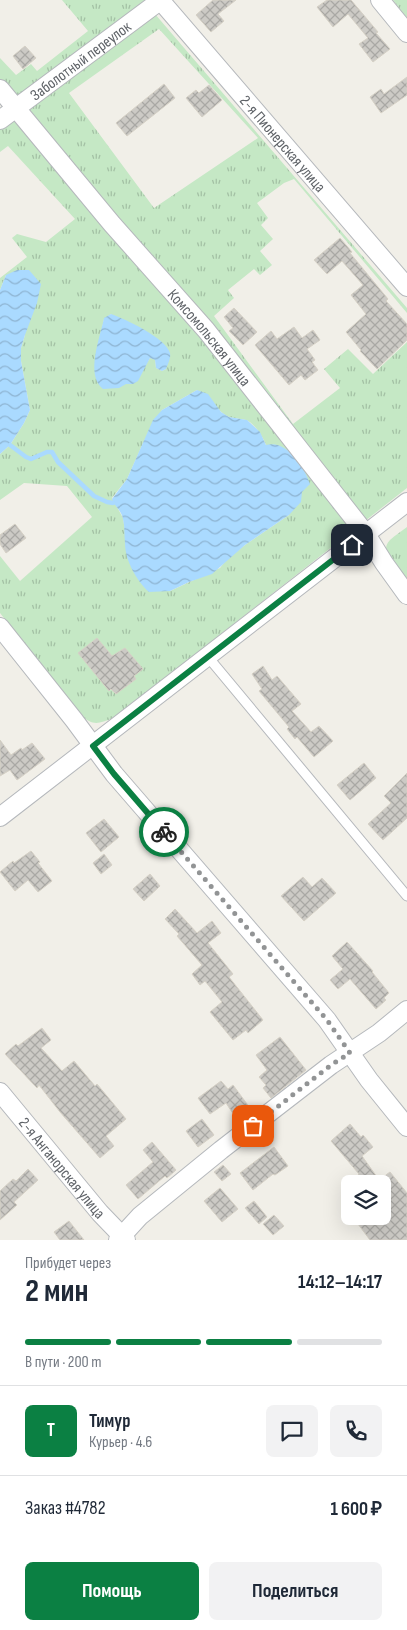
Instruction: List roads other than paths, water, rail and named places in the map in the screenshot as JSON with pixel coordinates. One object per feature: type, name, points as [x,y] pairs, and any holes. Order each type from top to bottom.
[{"type":"street","name":"Заболотный переулок","points":[[0,120],[161,0]]},
{"type":"street","name":"2-я Пионерская улица","points":[[161,0],[407,287]]},
{"type":"street","points":[[380,0],[407,33]]},
{"type":"street","name":"Комсомольская улица","points":[[0,89],[112,224],[206,330],[366,534],[384,564],[407,595]]},
{"type":"street","points":[[0,817],[407,502]]},
{"type":"street","points":[[0,628],[74,720],[114,774],[327,1020],[407,1127]]},
{"type":"street","points":[[122,1238],[140,1216],[221,1150],[331,1065],[379,1033],[407,1010]]},
{"type":"street","name":"2-я Анганорская улица","points":[[0,1092],[122,1238]]},
{"type":"lane","points":[[208,657],[407,896]]},
{"type":"water","points":[[17,270],[29,270],[41,284],[37,303],[21,348],[21,361],[30,410],[10,445],[0,454],[0,290],[6,275]]},
{"type":"water","points":[[111,314],[153,335],[167,347],[170,359],[166,369],[162,371],[156,368],[155,360],[150,358],[138,381],[119,388],[103,389],[95,375],[95,356],[104,318]]},
{"type":"water","points":[[197,390],[208,394],[221,412],[229,417],[247,420],[260,432],[266,445],[274,444],[288,450],[304,470],[310,484],[302,492],[301,502],[289,515],[245,545],[212,574],[170,591],[149,592],[140,582],[129,563],[125,549],[122,516],[112,499],[127,479],[153,420],[162,410]]},
{"type":"waterway","points":[[10,445],[31,459],[47,452],[52,452],[58,462],[94,496],[113,503]]}]
